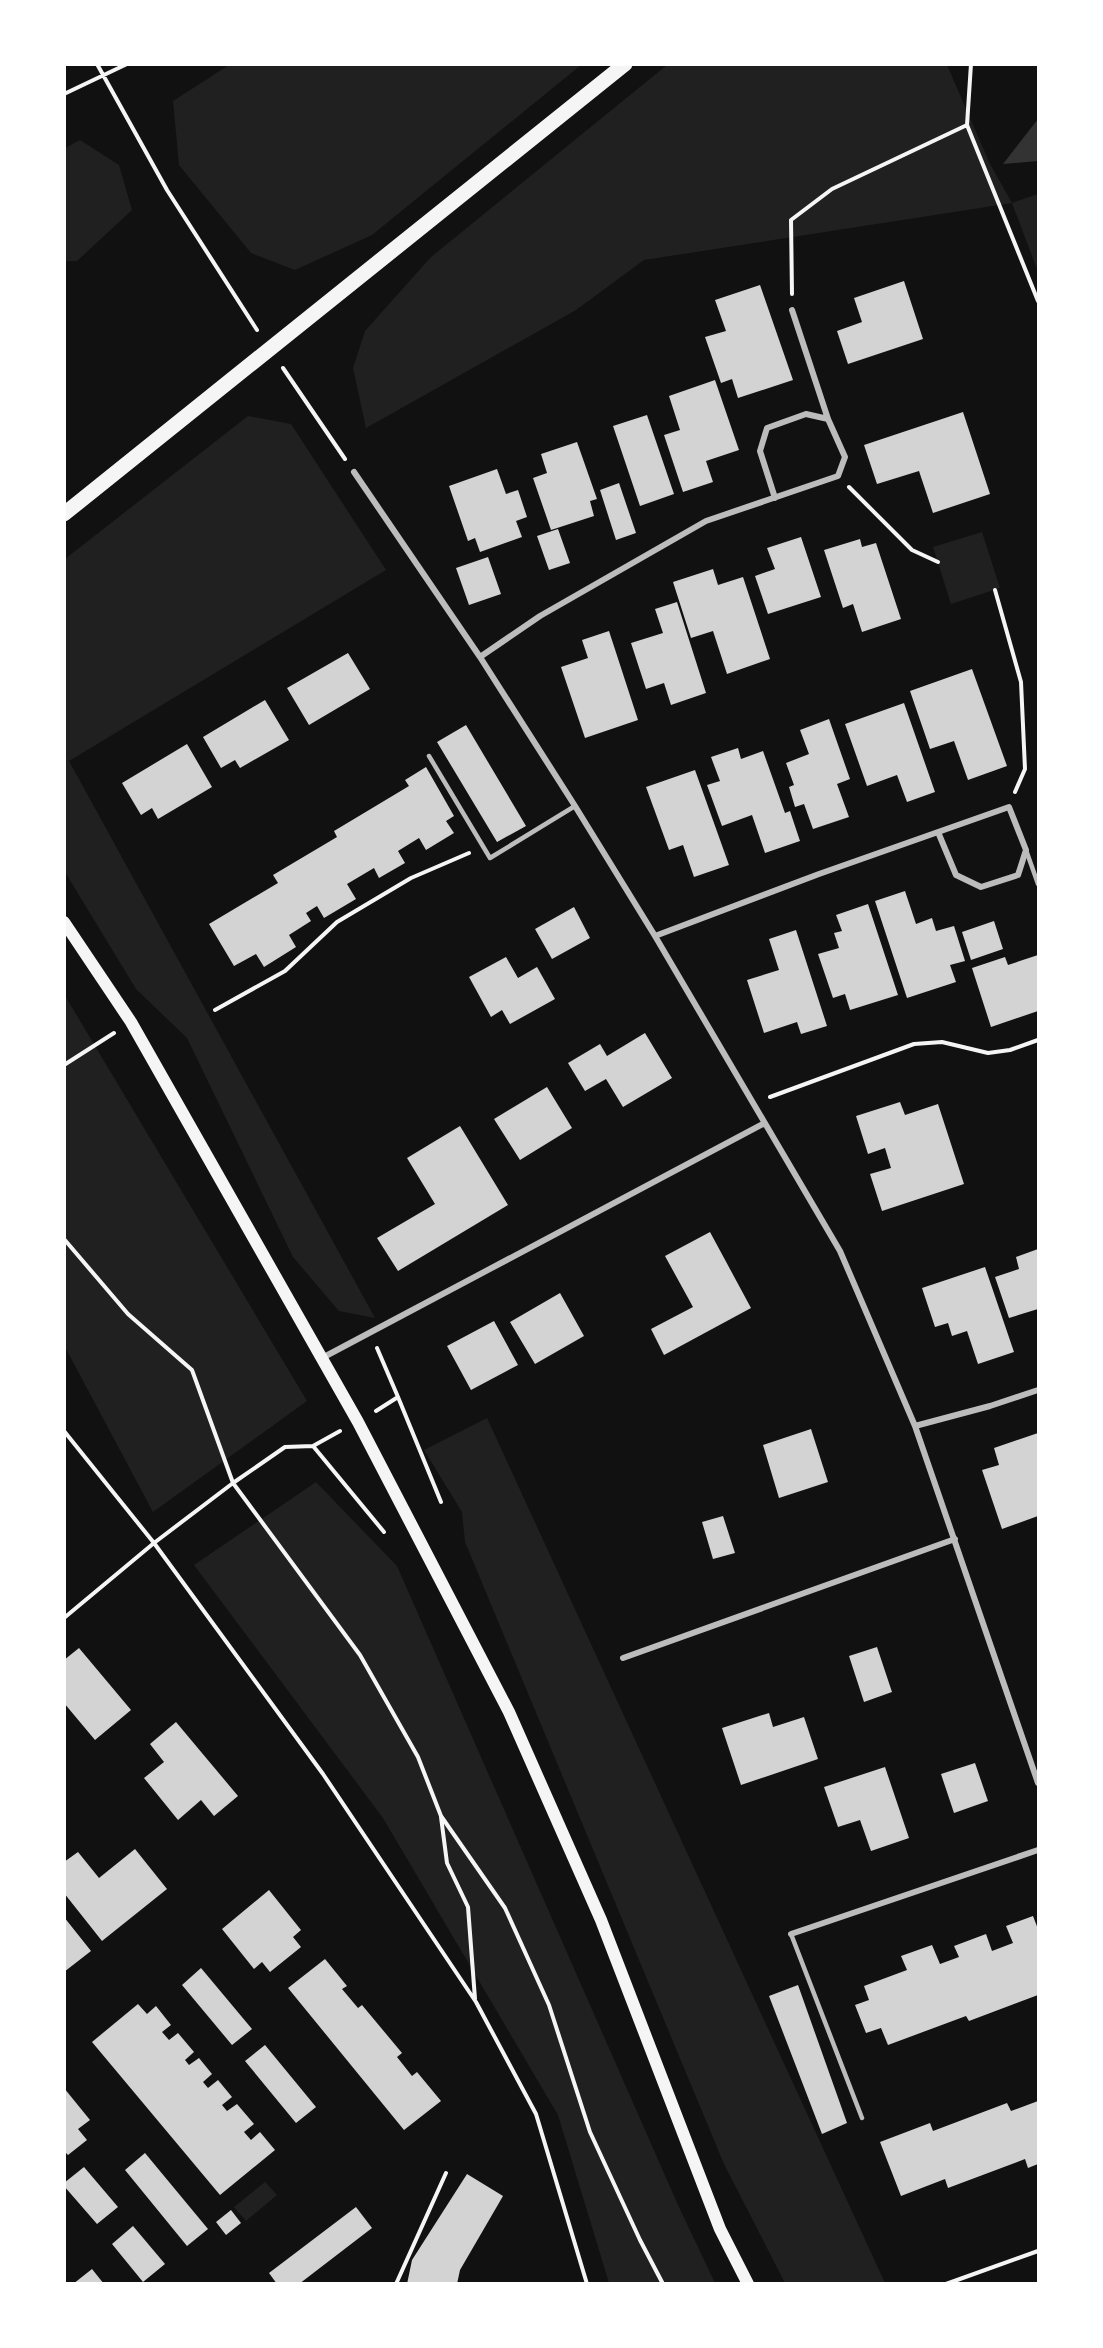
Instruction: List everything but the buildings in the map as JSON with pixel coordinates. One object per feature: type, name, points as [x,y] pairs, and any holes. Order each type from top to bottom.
[{"type":"main road","points":[[64,514],[625,64]]},
{"type":"main road","points":[[64,922],[131,1022],[322,1358],[358,1422],[509,1712],[600,1920],[720,2229],[748,2283]]},
{"type":"street","points":[[480,657],[540,616],[706,522],[838,476],[845,457],[828,419],[792,310]]},
{"type":"street","points":[[775,498],[760,451],[767,428],[806,414],[828,419]]},
{"type":"street","points":[[354,472],[480,657],[575,806],[655,936],[840,1251],[915,1426],[1038,1779]]},
{"type":"street","points":[[655,936],[938,832],[1009,807],[1026,850],[1018,875],[981,887],[956,875],[938,832]]},
{"type":"street","points":[[322,1358],[764,1124]]},
{"type":"street","points":[[915,1426],[990,1406],[1038,1390]]},
{"type":"street","points":[[623,1658],[955,1539]]},
{"type":"street","points":[[791,1934],[1038,1850]]},
{"type":"lane","points":[[429,756],[490,858],[575,806]]},
{"type":"lane","points":[[1026,850],[1038,884]]},
{"type":"lane","points":[[791,1934],[862,2118]]},
{"type":"path","points":[[98,64],[167,190],[257,330]]},
{"type":"path","points":[[64,94],[127,64]]},
{"type":"path","points":[[971,64],[967,125],[1038,302]]},
{"type":"path","points":[[792,310],[791,220],[832,189],[967,125]]},
{"type":"path","points":[[283,368],[354,472]]},
{"type":"path","points":[[838,476],[912,550],[938,562]]},
{"type":"path","points":[[995,590],[1021,682],[1025,769],[1009,807]]},
{"type":"path","points":[[214,1010],[285,971],[337,922],[411,878],[484,847]]},
{"type":"path","points":[[64,1065],[131,1022]]},
{"type":"path","points":[[752,1104],[914,1044],[942,1042],[988,1053],[1010,1050],[1038,1040]]},
{"type":"path","points":[[64,1239],[128,1314],[192,1370],[233,1483],[360,1656],[418,1757],[441,1816],[505,1908],[549,2005],[590,2132],[640,2240],[663,2283]]},
{"type":"path","points":[[371,1333],[441,1502]]},
{"type":"path","points":[[64,1618],[154,1543],[285,1447],[313,1446],[398,1397]]},
{"type":"path","points":[[64,1431],[154,1543],[323,1774],[476,2002],[536,2114],[587,2283]]},
{"type":"path","points":[[313,1446],[384,1532]]},
{"type":"path","points":[[441,1816],[447,1863],[468,1907],[476,2002]]},
{"type":"path","points":[[396,2283],[446,2174]]},
{"type":"path","points":[[946,2283],[1038,2251]]},
{"type":"shaded area","points":[[229,65],[581,65],[372,235],[295,270],[251,253],[179,165],[173,101]]},
{"type":"shaded area","points":[[667,65],[947,65],[990,164],[1012,203],[644,260],[576,310],[366,428],[353,368],[365,331],[431,257]]},
{"type":"shaded area","points":[[1038,119],[1038,161],[1003,164]]},
{"type":"shaded area","points":[[80,140],[119,165],[132,210],[77,261],[65,261],[65,148]]},
{"type":"shaded area","points":[[1038,194],[1038,272],[1012,203]]},
{"type":"shaded area","points":[[248,416],[291,424],[386,570],[69,761],[375,1318],[339,1311],[293,1257],[187,1038],[136,989],[65,872],[65,559]]},
{"type":"shaded area","points":[[982,532],[1000,588],[951,604],[933,547]]},
{"type":"shaded area","points":[[64,994],[307,1401],[153,1512],[65,1347]]},
{"type":"shaded area","points":[[487,1418],[885,2283],[785,2283],[724,2164],[465,1542],[462,1512],[424,1450]]},
{"type":"shaded area","points":[[316,1482],[397,1566],[678,2205],[715,2283],[609,2283],[558,2115],[383,1818],[194,1565]]},
{"type":"shaded area","points":[[265,2182],[277,2195],[246,2221],[234,2207]]}]
